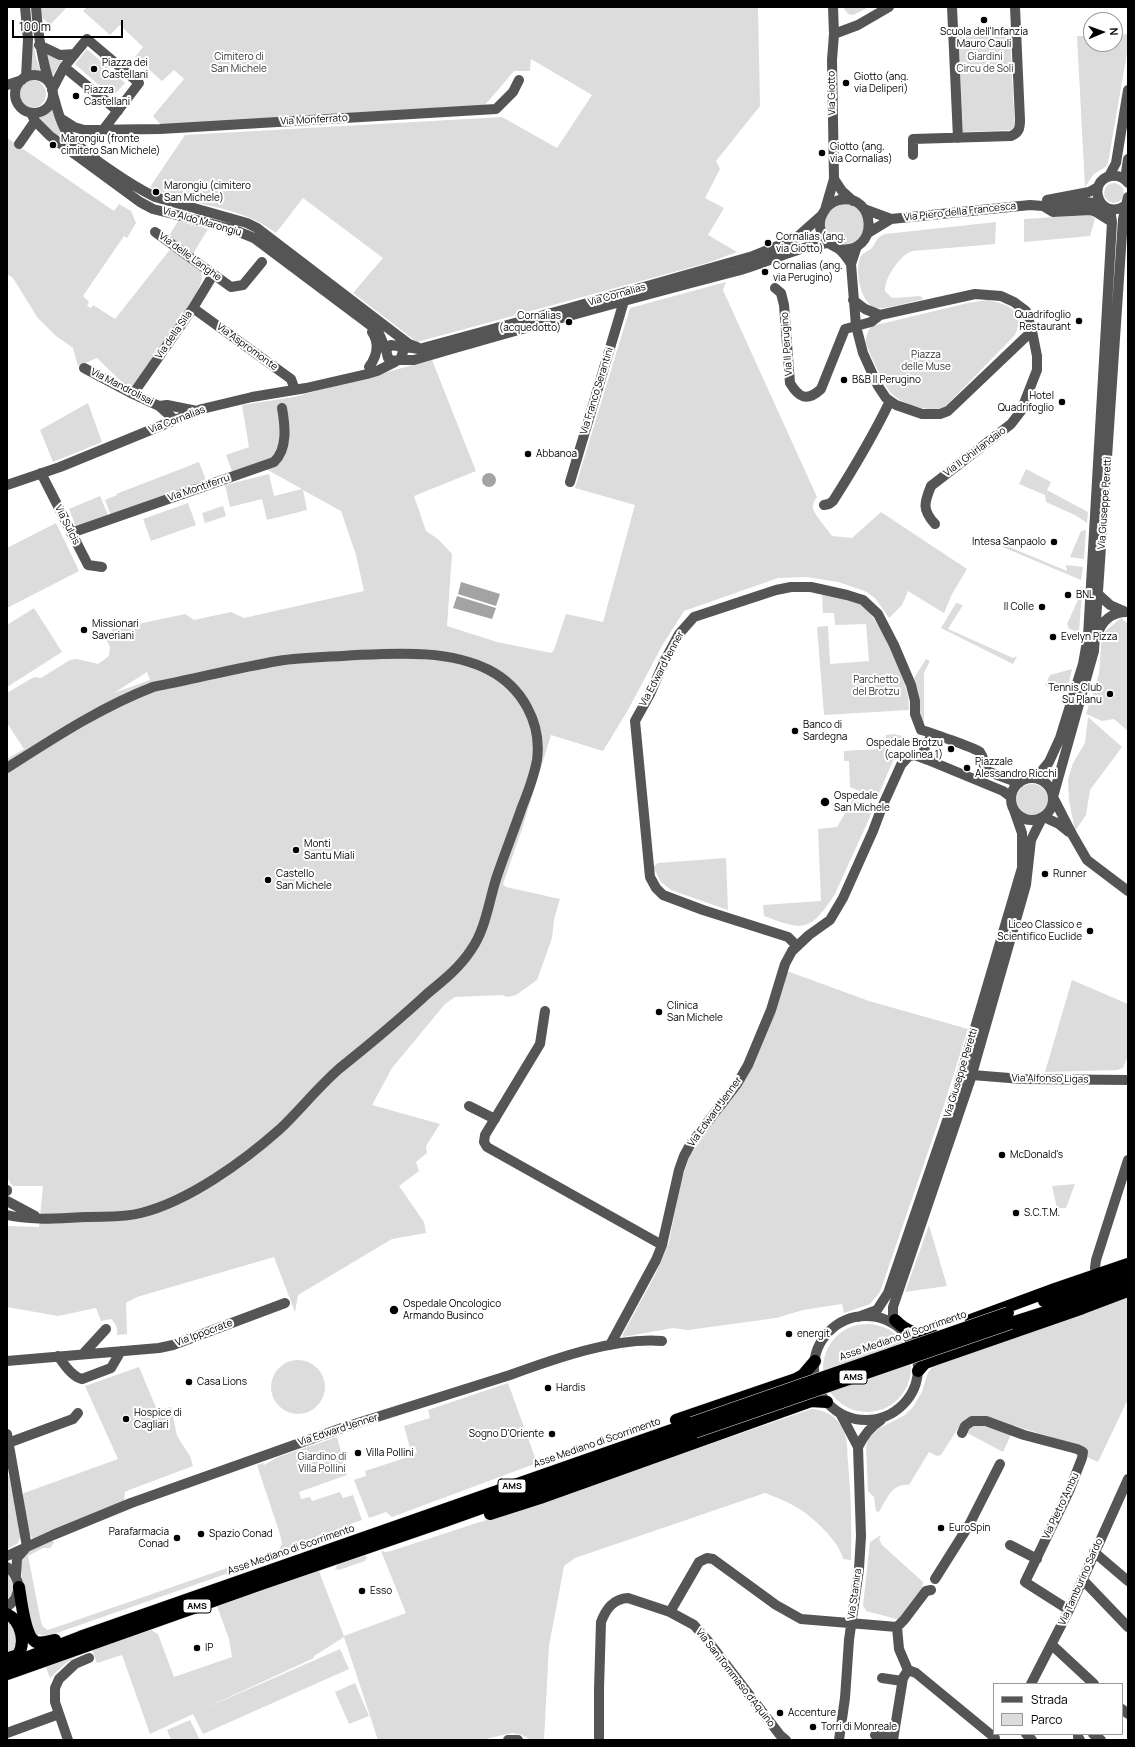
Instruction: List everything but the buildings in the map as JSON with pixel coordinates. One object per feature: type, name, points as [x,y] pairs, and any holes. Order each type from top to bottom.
[{"type":"highway","points":[[911,1342],[1128,1264]]},
{"type":"highway","name":"Asse Mediano di Scorrimento","points":[[7,1665],[80,1637],[432,1514],[693,1428],[1009,1318],[1128,1272]]},
{"type":"highway","name":"Asse Mediano di Scorrimento","points":[[1009,1318],[1056,1309],[1128,1282]]},
{"type":"highway","points":[[918,1371],[925,1363],[936,1358],[1083,1308],[1128,1291]]},
{"type":"highway","points":[[896,1323],[913,1333],[932,1334]]},
{"type":"highway","points":[[432,1514],[443,1505],[524,1474],[796,1379],[803,1375],[815,1361]]},
{"type":"highway","points":[[764,1391],[772,1395],[775,1399],[776,1405],[770,1415]]},
{"type":"highway","points":[[446,1521],[460,1522],[540,1498],[811,1401],[827,1402]]},
{"type":"highway","name":"Asse Mediano di Scorrimento","points":[[7,1674],[254,1586],[446,1521],[693,1428]]},
{"type":"highway","points":[[17,1582],[28,1630],[35,1641],[41,1643],[58,1639],[80,1637]]},
{"type":"highway","points":[[7,1614],[16,1622],[21,1634],[22,1645],[18,1655],[7,1659]]},
{"type":"street","points":[[17,103],[16,90],[24,79],[28,39],[26,7]]},
{"type":"street","name":"Via Aldo Marongiu","points":[[36,7],[42,62],[60,118],[70,136],[88,153],[143,192],[154,197],[237,220],[257,228],[400,343]]},
{"type":"street","name":"Via Giotto","points":[[823,212],[834,179],[832,60],[834,7]]},
{"type":"street","points":[[834,34],[858,25],[889,7]]},
{"type":"street","points":[[952,7],[958,138]]},
{"type":"street","points":[[913,155],[913,140],[1004,136],[1015,134],[1020,127],[1015,7]]},
{"type":"street","points":[[19,144],[33,117],[48,106],[52,90],[64,67],[87,39],[139,83],[118,111],[99,130],[87,135],[84,144],[88,153]]},
{"type":"street","points":[[39,45],[60,55],[75,54]]},
{"type":"street","points":[[64,67],[118,111]]},
{"type":"street","points":[[7,86],[36,76],[45,80],[52,90]]},
{"type":"street","name":"Via Monferrato","points":[[60,118],[74,127],[99,130],[168,129],[496,109],[513,92],[519,80]]},
{"type":"street","points":[[1109,176],[1116,163],[1128,90]]},
{"type":"street","points":[[7,98],[17,103],[33,117]]},
{"type":"street","name":"Via Aldo Marongiu","points":[[33,117],[50,136],[140,202],[154,209],[232,229],[254,238],[363,321],[368,322],[378,331],[386,352]]},
{"type":"street","points":[[1128,159],[1126,181],[1115,175],[1109,176],[1100,182],[1098,187],[1098,198],[1101,203],[1110,210],[1116,210],[1128,199]]},
{"type":"street","points":[[834,179],[842,191],[864,209],[869,220],[868,233],[863,240],[856,246],[848,249],[839,248],[828,243],[821,230],[823,212],[830,205],[839,200],[853,201]]},
{"type":"street","name":"Via Piero della Francesca","points":[[1030,205],[1049,199],[1089,192],[1098,187]]},
{"type":"street","name":"Via Giuseppe Peretti","points":[[896,1323],[893,1307],[972,1075],[1026,885],[1031,840],[1043,818],[1052,806],[1053,796],[1090,666],[1094,641],[1096,602],[1098,595],[1123,219],[1128,199]]},
{"type":"street","name":"Via Piero della Francesca","points":[[864,209],[890,219],[1030,205],[1044,206],[1077,202],[1101,203]]},
{"type":"street","points":[[1044,206],[1053,212],[1091,210],[1112,222]]},
{"type":"street","name":"Via Giuseppe Peretti","points":[[1036,778],[1049,762],[1060,738],[1083,664],[1088,636],[1112,222],[1110,210]]},
{"type":"street","name":"Via Cornalias","points":[[400,343],[415,350],[566,310],[753,256],[795,238],[823,212]]},
{"type":"street","name":"Via Piero della Francesca","points":[[868,233],[890,219]]},
{"type":"street","name":"Via delle Langhe","points":[[155,232],[231,287],[243,285],[262,262]]},
{"type":"street","name":"Via Cornalias","points":[[7,485],[60,467],[197,411],[252,397],[295,390],[353,377],[398,361],[414,360],[624,301],[743,270],[774,260],[800,248],[828,243]]},
{"type":"street","points":[[856,246],[851,264],[853,300],[856,326],[858,339],[869,369],[878,386],[890,401],[896,405],[922,414],[940,414],[948,412],[1032,331],[1026,311],[1014,302],[1001,296],[988,294],[975,294],[880,315],[871,322],[856,326]]},
{"type":"street","points":[[839,248],[851,264]]},
{"type":"street","name":"Via della Sila","points":[[133,394],[193,308],[213,275]]},
{"type":"street","name":"Via Il Perugino","points":[[775,288],[781,293],[784,305],[790,383],[795,391],[802,396],[809,398],[821,389],[845,329],[856,326]]},
{"type":"street","points":[[853,300],[865,309],[880,315]]},
{"type":"street","name":"Via Franco Serantini","points":[[570,482],[624,301]]},
{"type":"street","name":"Via Aspromonte","points":[[193,308],[291,379],[295,390]]},
{"type":"street","points":[[363,321],[375,337],[377,346],[373,369],[414,360]]},
{"type":"street","name":"Via Il Ghirlandaio","points":[[935,524],[928,516],[925,508],[926,498],[931,486],[1011,424],[1020,411],[1037,370],[1037,356],[1032,331]]},
{"type":"street","points":[[400,343],[403,352],[398,361],[390,360],[386,352],[391,345],[400,343]]},
{"type":"street","name":"Via Cornalias","points":[[373,369],[386,352]]},
{"type":"street","name":"Via Mandrolisai","points":[[84,368],[159,406],[175,420]]},
{"type":"street","points":[[824,505],[833,501],[858,463],[876,431],[890,401]]},
{"type":"street","name":"Via Mandrolisai","points":[[159,406],[167,405],[197,411]]},
{"type":"street","name":"Via Montiferru","points":[[71,533],[274,462],[279,456],[284,439],[285,421],[282,408]]},
{"type":"street","name":"Via Sulcis","points":[[41,473],[88,566],[102,567]]},
{"type":"street","name":"Via Edward Jenner","points":[[797,946],[788,937],[703,910],[663,895],[656,888],[650,876],[635,721],[650,694],[665,660],[680,634],[694,617],[776,590],[791,587],[811,587],[863,600],[878,614],[894,645],[911,686],[915,701],[915,714],[921,730],[934,734]]},
{"type":"street","points":[[1098,595],[1110,605],[1127,612]]},
{"type":"street","points":[[1094,641],[1102,623],[1107,618],[1113,614],[1127,612]]},
{"type":"street","points":[[7,768],[92,715],[137,693],[153,687],[278,661],[317,657],[378,654],[420,654],[459,660],[486,668],[501,677],[518,691],[530,711],[537,742],[537,757],[532,780],[496,880],[480,933],[470,952],[454,970],[395,1023],[322,1084],[280,1129],[249,1155],[204,1185],[162,1206],[140,1214],[41,1219],[7,1215]]},
{"type":"street","points":[[1019,783],[984,770],[984,759],[979,752],[934,734],[928,740],[923,754],[924,758],[1003,792],[1011,797],[1012,792],[1019,783],[1024,780],[1036,778],[1046,783],[1051,789],[1072,834],[1087,860],[1128,891]]},
{"type":"street","name":"Via Edward Jenner","points":[[610,1345],[662,1246],[679,1170],[684,1156],[694,1140],[725,1101],[748,1065],[771,1010],[785,964],[797,946],[830,920],[843,898],[900,765],[909,756],[915,755],[924,758]]},
{"type":"street","name":"Via Giuseppe Peretti","points":[[858,1317],[877,1310],[888,1293],[952,1106],[1022,868],[1022,833],[1011,797]]},
{"type":"street","points":[[1014,810],[1019,816],[1026,820],[1034,821],[1043,818],[1059,824],[1072,834]]},
{"type":"street","points":[[545,1011],[540,1044],[485,1135],[484,1142],[487,1147],[662,1246]]},
{"type":"street","name":"Via Alfonso Ligas","points":[[972,1075],[1022,1079],[1128,1080]]},
{"type":"street","points":[[470,1106],[495,1119]]},
{"type":"street","points":[[1097,1274],[1095,1268],[1096,1260],[1128,1160]]},
{"type":"street","points":[[7,1202],[41,1219]]},
{"type":"street","name":"Via Ippocrate","points":[[7,1360],[159,1348],[173,1345],[285,1303]]},
{"type":"street","points":[[858,1447],[864,1435],[872,1426],[899,1409],[909,1398],[915,1385],[918,1371],[917,1356],[911,1342],[896,1323],[878,1318],[858,1317],[842,1322],[829,1332],[820,1345],[815,1361],[816,1380],[820,1392],[827,1402],[840,1413],[855,1419],[871,1420],[886,1416]]},
{"type":"street","points":[[83,1354],[106,1329]]},
{"type":"street","name":"Via Edward Jenner","points":[[7,1556],[53,1535],[131,1503],[334,1430],[510,1376],[535,1366],[610,1345],[649,1340],[662,1341]]},
{"type":"street","points":[[58,1356],[74,1375],[78,1378],[82,1378],[111,1368],[121,1351]]},
{"type":"street","points":[[7,1607],[18,1595],[17,1558],[27,1547],[9,1463],[8,1438],[73,1419],[78,1413]]},
{"type":"street","name":"Via Stamira","points":[[839,1740],[845,1704],[851,1622],[859,1569],[861,1536],[858,1447],[840,1413]]},
{"type":"street","name":"Via Pietro Ambu","points":[[962,1433],[965,1426],[972,1421],[986,1421],[1019,1433],[1077,1449],[1082,1452],[1082,1458],[1070,1489],[1025,1582],[1069,1610]]},
{"type":"street","points":[[935,1578],[969,1525],[1000,1464]]},
{"type":"street","name":"Via Tamburino Sardo","points":[[1032,1683],[1052,1645],[1094,1552],[1125,1492],[1128,1479]]},
{"type":"street","points":[[1010,1545],[1037,1558]]},
{"type":"street","points":[[1094,1552],[1128,1581]]},
{"type":"street","points":[[670,1612],[699,1562],[707,1558],[713,1559],[776,1606],[801,1619],[897,1627]]},
{"type":"street","points":[[7,1567],[17,1582]]},
{"type":"street","points":[[1082,1580],[1128,1627]]},
{"type":"street","points":[[897,1627],[926,1591],[931,1590]]},
{"type":"street","name":"Via San Tommaso d'Aquino","points":[[599,1740],[601,1622],[605,1612],[612,1603],[621,1598],[628,1598],[670,1612],[694,1625],[781,1738]]},
{"type":"street","points":[[897,1627],[899,1649],[908,1670],[916,1673],[993,1735]]},
{"type":"street","points":[[1052,1645],[1093,1683]]},
{"type":"street","points":[[68,1740],[54,1695],[56,1685],[75,1664],[89,1658]]},
{"type":"street","points":[[875,1735],[893,1739],[902,1681],[908,1670]]},
{"type":"street","points":[[882,1678],[902,1681]]},
{"type":"street","points":[[7,1733],[59,1714]]},
{"type":"street","points":[[508,1740],[518,1740]]},
{"type":"green space","points":[[41,7],[67,7],[50,25],[41,17]]},
{"type":"green space","name":"Cimitero di San Michele","points":[[87,7],[758,7],[760,106],[716,161],[720,169],[705,198],[724,208],[708,235],[737,252],[707,263],[417,342],[353,293],[383,258],[303,198],[276,233],[246,216],[181,199],[150,187],[185,135],[502,117],[557,148],[592,95],[531,59],[530,71],[514,71],[485,105],[161,125],[153,116],[184,79],[174,70],[162,81],[135,57],[143,47],[120,25],[110,35],[83,11]]},
{"type":"green space","points":[[843,7],[869,7],[853,15],[848,14]]},
{"type":"green space","name":"Giardini Circu de Soli","points":[[1010,33],[1015,130],[963,132],[958,35]]},
{"type":"green space","points":[[1123,34],[1128,34],[1128,47],[1108,163],[1107,166],[1094,174],[1085,187],[1077,36],[1083,36],[1083,52],[1123,52]]},
{"type":"green space","points":[[31,42],[33,42],[36,58],[41,71],[28,71]]},
{"type":"green space","points":[[87,49],[125,83],[112,97],[75,64]]},
{"type":"green space","points":[[45,54],[63,58],[52,77]]},
{"type":"green space","points":[[32,80],[42,84],[46,94],[42,104],[32,108],[22,104],[18,94],[22,84]]},
{"type":"green space","points":[[53,108],[76,148],[62,141],[37,116],[46,114]]},
{"type":"green space","points":[[7,138],[114,211],[119,204],[131,211],[136,223],[127,238],[124,236],[83,296],[89,302],[87,306],[91,308],[93,305],[115,319],[172,247],[170,234],[178,221],[208,229],[193,254],[202,274],[200,286],[184,315],[134,387],[128,388],[97,358],[78,366],[73,348],[56,336],[37,317],[13,278],[7,274]]},
{"type":"green space","points":[[1110,183],[1118,183],[1124,189],[1124,197],[1118,203],[1110,203],[1104,197],[1104,189]]},
{"type":"green space","points":[[849,204],[856,207],[862,213],[865,224],[864,232],[856,241],[849,244],[841,244],[834,241],[826,232],[825,220],[828,213],[837,205]]},
{"type":"green space","points":[[1090,215],[1095,219],[1090,236],[1024,242],[1024,219]]},
{"type":"green space","points":[[996,222],[995,244],[913,251],[908,253],[898,262],[887,280],[885,291],[894,298],[920,296],[924,299],[892,307],[876,308],[870,305],[862,293],[858,277],[861,256],[871,249],[878,239],[885,234]]},
{"type":"green space","points":[[726,282],[723,290],[817,497],[813,506],[816,515],[832,536],[852,538],[881,512],[967,569],[952,594],[944,613],[908,591],[902,605],[889,618],[875,598],[865,591],[838,582],[807,577],[778,578],[684,611],[663,644],[628,710],[603,751],[551,735],[522,829],[503,884],[506,887],[560,899],[554,919],[552,938],[537,980],[516,995],[508,997],[502,995],[455,997],[445,1004],[392,1068],[372,1105],[440,1124],[426,1146],[427,1153],[416,1162],[419,1171],[399,1186],[424,1222],[426,1233],[392,1239],[298,1295],[295,1312],[274,1257],[137,1297],[126,1303],[127,1334],[117,1335],[117,1328],[111,1319],[101,1321],[96,1308],[58,1316],[7,1307],[7,1226],[39,1227],[43,1186],[13,1186],[7,1176],[7,759],[24,749],[7,723],[7,693],[34,677],[41,678],[70,660],[77,659],[98,664],[109,656],[110,647],[105,637],[118,625],[125,621],[129,628],[133,625],[185,614],[194,620],[231,612],[244,618],[364,591],[356,555],[341,511],[303,490],[307,510],[267,520],[262,499],[230,507],[225,485],[269,474],[274,496],[302,489],[266,469],[233,474],[226,455],[249,447],[242,405],[294,397],[432,360],[476,471],[414,496],[426,531],[438,539],[452,554],[447,626],[497,642],[551,653],[554,650],[566,614],[603,622],[635,505],[575,488],[630,308]],"holes":[[[147,672],[150,680],[114,693]]]},
{"type":"green space","name":"Piazza delle Muse","points":[[987,300],[1008,306],[1017,314],[1018,326],[1015,335],[945,407],[932,409],[916,407],[902,401],[891,393],[877,368],[866,343],[867,334],[872,326],[968,303]]},
{"type":"green space","points":[[88,403],[102,442],[53,462],[40,430]]},
{"type":"green space","points":[[199,462],[206,480],[111,516],[105,500],[117,495],[116,494]]},
{"type":"green space","points":[[1026,469],[1051,482],[1047,490],[1088,512],[1087,523],[1075,515],[1046,502],[1045,495],[1019,484]]},
{"type":"green space","points":[[100,496],[108,515],[77,529],[69,509]]},
{"type":"green space","points":[[188,503],[196,525],[151,541],[143,519]]},
{"type":"green space","points":[[223,506],[226,516],[205,523],[202,513]]},
{"type":"green space","points":[[56,523],[79,571],[7,608],[7,548]]},
{"type":"green space","points":[[1086,530],[1084,559],[1070,557],[1081,531]]},
{"type":"green space","points":[[990,539],[1067,571],[1066,565],[1083,567],[1081,580],[993,543],[985,548]]},
{"type":"green space","points":[[1082,591],[1079,632],[1069,629],[1067,624]]},
{"type":"green space","name":"Parchetto del Brotzu","points":[[822,594],[855,601],[869,611],[882,632],[899,669],[907,692],[909,710],[824,715],[817,627],[828,626],[830,664],[869,661],[866,624],[835,625],[834,613],[823,613]]},
{"type":"green space","points":[[956,603],[963,605],[948,629],[1013,658],[1017,656],[1013,664],[941,628]]},
{"type":"green space","points":[[34,608],[62,652],[7,687],[7,625]]},
{"type":"green space","name":"Tennis Club Su Planu","points":[[1121,618],[1128,624],[1128,731],[1114,719],[1102,721],[1086,714],[1099,674],[1102,634]]},
{"type":"green space","points":[[926,659],[930,661],[924,673],[924,727],[921,724],[918,692],[914,678]]},
{"type":"green space","points":[[1072,669],[1066,694],[1045,685],[1050,675]]},
{"type":"green space","points":[[1088,717],[1122,747],[1090,790],[1086,815],[1075,831],[1069,800],[1068,780],[1073,763],[1085,743]]},
{"type":"green space","points":[[894,734],[902,736],[904,739],[903,744],[898,745],[886,742],[886,735]]},
{"type":"green space","points":[[880,744],[888,747],[895,756],[877,798],[850,787],[849,761],[844,761],[844,751],[880,749]]},
{"type":"green space","points":[[1029,784],[1035,784],[1045,791],[1048,800],[1047,806],[1041,813],[1035,816],[1029,816],[1019,809],[1016,803],[1016,797],[1023,787]]},
{"type":"green space","points":[[853,799],[873,810],[835,894],[819,916],[812,922],[797,926],[764,916],[763,905],[821,901],[818,829],[837,827]]},
{"type":"green space","points":[[726,858],[728,910],[671,890],[661,882],[653,867],[658,863]]},
{"type":"green space","points":[[787,971],[869,1001],[968,1029],[943,1108],[880,1292],[870,1304],[844,1313],[842,1304],[803,1310],[776,1318],[688,1330],[673,1328],[623,1337],[623,1334],[655,1275],[669,1242],[681,1181],[690,1155],[738,1090]]},
{"type":"green space","points":[[1072,980],[1128,1004],[1128,1056],[1123,1068],[1117,1070],[1045,1072]]},
{"type":"green space","points":[[1075,1184],[1066,1208],[1057,1208],[1052,1186]]},
{"type":"green space","points":[[929,1225],[947,1286],[905,1292]]},
{"type":"green space","points":[[1128,1297],[1128,1399],[1098,1462],[1087,1457],[1087,1448],[1015,1426],[1003,1452],[958,1428],[941,1455],[937,1456],[929,1452],[909,1485],[903,1485],[894,1489],[879,1512],[876,1511],[874,1497],[868,1491],[866,1447],[868,1440],[878,1429],[905,1415],[913,1407],[922,1392],[928,1372],[934,1366]]},
{"type":"green space","points":[[867,1324],[884,1328],[898,1337],[907,1351],[911,1368],[907,1385],[898,1399],[884,1408],[867,1412],[850,1408],[836,1399],[827,1385],[823,1368],[827,1351],[836,1337],[850,1328]]},
{"type":"green space","points":[[293,1360],[303,1360],[313,1364],[321,1372],[325,1382],[325,1392],[321,1402],[313,1410],[303,1414],[293,1414],[283,1410],[275,1402],[271,1392],[271,1382],[275,1372],[283,1364]]},
{"type":"green space","points":[[139,1367],[157,1410],[171,1407],[177,1436],[190,1456],[193,1466],[129,1490],[125,1492],[124,1502],[33,1539],[27,1531],[24,1493],[118,1459],[85,1386]]},
{"type":"green space","points":[[508,1383],[537,1463],[392,1517],[386,1512],[369,1518],[354,1480],[366,1476],[365,1471],[417,1453],[415,1446],[410,1448],[404,1426],[430,1418],[428,1410]]},
{"type":"green space","points":[[811,1409],[816,1409],[831,1415],[839,1422],[845,1435],[851,1498],[851,1560],[843,1559],[841,1552],[831,1537],[817,1522],[792,1505],[765,1493],[575,1558],[564,1566],[549,1646],[544,1740],[531,1740],[522,1735],[512,1733],[481,1740],[378,1740],[344,1637],[314,1656],[314,1658],[199,1711],[340,1649],[349,1669],[203,1734],[193,1714],[150,1734],[122,1655],[97,1663],[92,1650],[151,1630],[158,1634],[174,1677],[232,1657],[229,1639],[217,1606],[318,1569],[344,1636],[406,1613],[381,1551],[391,1551],[575,1491]]},
{"type":"green space","name":"Giardino di Villa Pollini","points":[[337,1437],[347,1475],[299,1492],[301,1499],[310,1497],[312,1501],[340,1492],[343,1498],[353,1495],[362,1520],[350,1524],[352,1530],[51,1635],[44,1636],[39,1634],[37,1636],[33,1630],[24,1593],[21,1566],[21,1560],[28,1552],[53,1540],[54,1543],[50,1548],[43,1548],[28,1556],[41,1622],[43,1627],[48,1630],[279,1550],[282,1544],[280,1534],[257,1465],[263,1463],[264,1465],[278,1457]]},
{"type":"green space","points":[[7,1476],[9,1476],[21,1533],[18,1543],[7,1549]]},
{"type":"green space","points":[[881,1535],[879,1539],[882,1545],[923,1582],[921,1595],[900,1620],[866,1611],[863,1605],[870,1542]]},
{"type":"green space","points":[[363,1554],[367,1557],[365,1561],[339,1570],[335,1569],[338,1563]]},
{"type":"green space","points":[[7,1573],[12,1580],[13,1590],[7,1601]]},
{"type":"green space","points":[[7,1620],[17,1636],[17,1647],[7,1655]]},
{"type":"green space","points":[[75,1653],[76,1657],[67,1662],[50,1678],[45,1665]]},
{"type":"green space","points":[[355,1683],[369,1716],[349,1724],[335,1692]]},
{"type":"green space","points":[[190,1720],[200,1740],[171,1740],[167,1730]]},
{"type":"shaded area","points":[[489,473],[494,475],[496,480],[494,485],[489,487],[484,485],[482,480],[484,475]]},
{"type":"shaded area","points":[[461,582],[500,594],[496,606],[458,594]]},
{"type":"shaded area","points":[[457,596],[496,608],[492,619],[453,608]]},
{"type":"place","name":"Scuola dell'Infanzia Mauro Cauli","points":[[984,20]]},
{"type":"place","name":"Piazza dei Castellani","points":[[94,69]]},
{"type":"place","name":"Giotto (ang. via Deliperi)","points":[[846,83]]},
{"type":"place","name":"Piazza Castellani","points":[[76,96]]},
{"type":"place","name":"Marongiu (fronte cimitero San Michele)","points":[[53,145]]},
{"type":"place","name":"Giotto (ang. via Cornalias)","points":[[822,153]]},
{"type":"place","name":"Marongiu (cimitero San Michele)","points":[[156,192]]},
{"type":"place","name":"Cornalias (ang. via Giotto)","points":[[768,243]]},
{"type":"place","name":"Cornalias (ang. via Perugino)","points":[[765,272]]},
{"type":"place","name":"Quadrifoglio Restaurant","points":[[1079,321]]},
{"type":"place","name":"Cornalias (acquedotto)","points":[[569,322]]},
{"type":"place","name":"B&B Il Perugino","points":[[844,380]]},
{"type":"place","name":"Hotel Quadrifoglio","points":[[1062,402]]},
{"type":"place","name":"Abbanoa","points":[[528,454]]},
{"type":"place","name":"Intesa Sanpaolo","points":[[1054,542]]},
{"type":"place","name":"BNL","points":[[1068,595]]},
{"type":"place","name":"Il Colle","points":[[1042,607]]},
{"type":"place","name":"Missionari Saveriani","points":[[84,630]]},
{"type":"place","name":"Evelyn Pizza","points":[[1053,637]]},
{"type":"place","name":"Tennis Club Su Planu","points":[[1110,694]]},
{"type":"place","name":"Banco di Sardegna","points":[[795,731]]},
{"type":"place","name":"Ospedale Brotzu (capolinea 1)","points":[[951,749]]},
{"type":"place","name":"Piazzale Alessandro Ricchi","points":[[967,768]]},
{"type":"place","name":"Ospedale San Michele","points":[[825,802]]},
{"type":"place","name":"Monti Santu Miali","points":[[296,850]]},
{"type":"place","name":"Runner","points":[[1045,874]]},
{"type":"place","name":"Castello San Michele","points":[[268,880]]},
{"type":"place","name":"Liceo Classico e Scientifico Euclide","points":[[1090,931]]},
{"type":"place","name":"Clinica San Michele","points":[[659,1012]]},
{"type":"place","name":"McDonald's","points":[[1002,1155]]},
{"type":"place","name":"S.C.T.M.","points":[[1016,1213]]},
{"type":"place","name":"Ospedale Oncologico Armando Businco","points":[[394,1310]]},
{"type":"place","name":"energit","points":[[789,1334]]},
{"type":"place","name":"Casa Lions","points":[[189,1382]]},
{"type":"place","name":"Hardis","points":[[548,1388]]},
{"type":"place","name":"Hospice di Cagliari","points":[[126,1419]]},
{"type":"place","name":"Sogno D'Oriente","points":[[552,1434]]},
{"type":"place","name":"Villa Pollini","points":[[358,1453]]},
{"type":"place","name":"EuroSpin","points":[[941,1528]]},
{"type":"place","name":"Spazio Conad","points":[[201,1534]]},
{"type":"place","name":"Parafarmacia Conad","points":[[177,1538]]},
{"type":"place","name":"Esso","points":[[362,1591]]},
{"type":"place","name":"IP","points":[[197,1648]]},
{"type":"place","name":"Accenture","points":[[780,1713]]},
{"type":"place","name":"Torri di Monreale","points":[[813,1727]]}]
